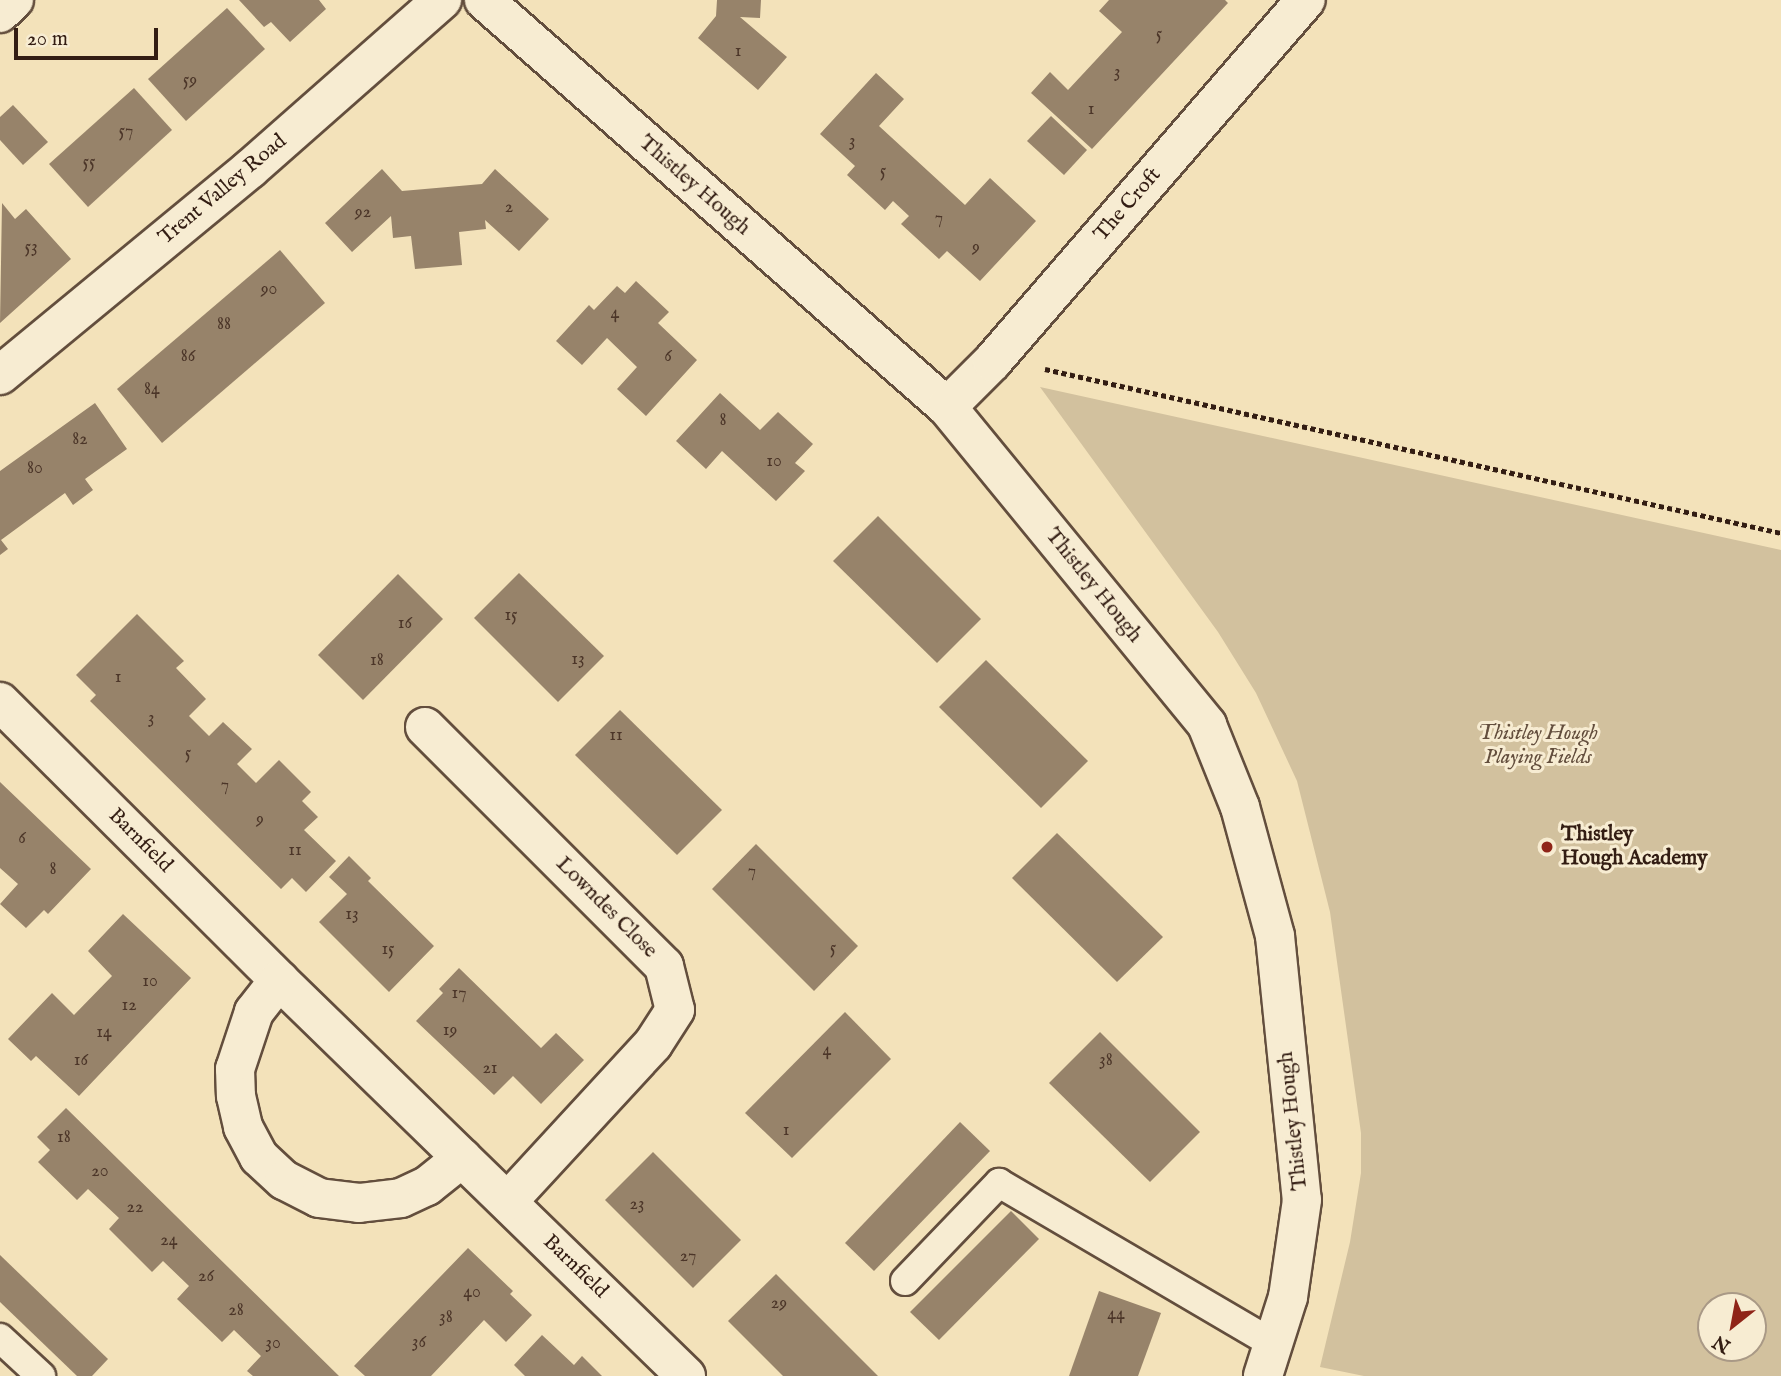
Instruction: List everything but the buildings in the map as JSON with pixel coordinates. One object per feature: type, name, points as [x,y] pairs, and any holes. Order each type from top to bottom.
[{"type":"street","points":[[0,13],[14,0]]},
{"type":"street","name":"Trent Valley Road","points":[[0,375],[250,169],[442,0]]},
{"type":"street","name":"Thistley Hough","points":[[484,0],[947,407],[1207,725],[1240,807],[1275,936],[1302,1200],[1288,1297],[1268,1360]]},
{"type":"street","name":"The Croft","points":[[947,407],[992,362],[1306,0]]},
{"type":"street","name":"Barnfield","points":[[0,702],[279,980],[686,1376]]},
{"type":"street","name":"Lowndes Close","points":[[425,727],[663,966],[675,1010],[653,1044],[508,1201]]},
{"type":"street","points":[[279,980],[254,1012],[235,1069],[236,1097],[243,1127],[259,1157],[284,1180],[319,1198],[359,1203],[401,1198],[428,1185],[462,1158]]},
{"type":"lane","points":[[905,1281],[999,1184],[1268,1360]]},
{"type":"lane","points":[[0,1338],[41,1376]]},
{"type":"path","points":[[992,362],[1025,365],[1781,533]]},
{"type":"green space","name":"Thistley Hough Playing Fields","points":[[1040,387],[1781,550],[1781,1376],[1364,1376],[1320,1367],[1350,1242],[1361,1173],[1361,1133],[1330,912],[1297,781],[1256,693],[1218,632]]},
{"type":"place","name":"Thistley Hough Academy","points":[[1547,847]]}]
